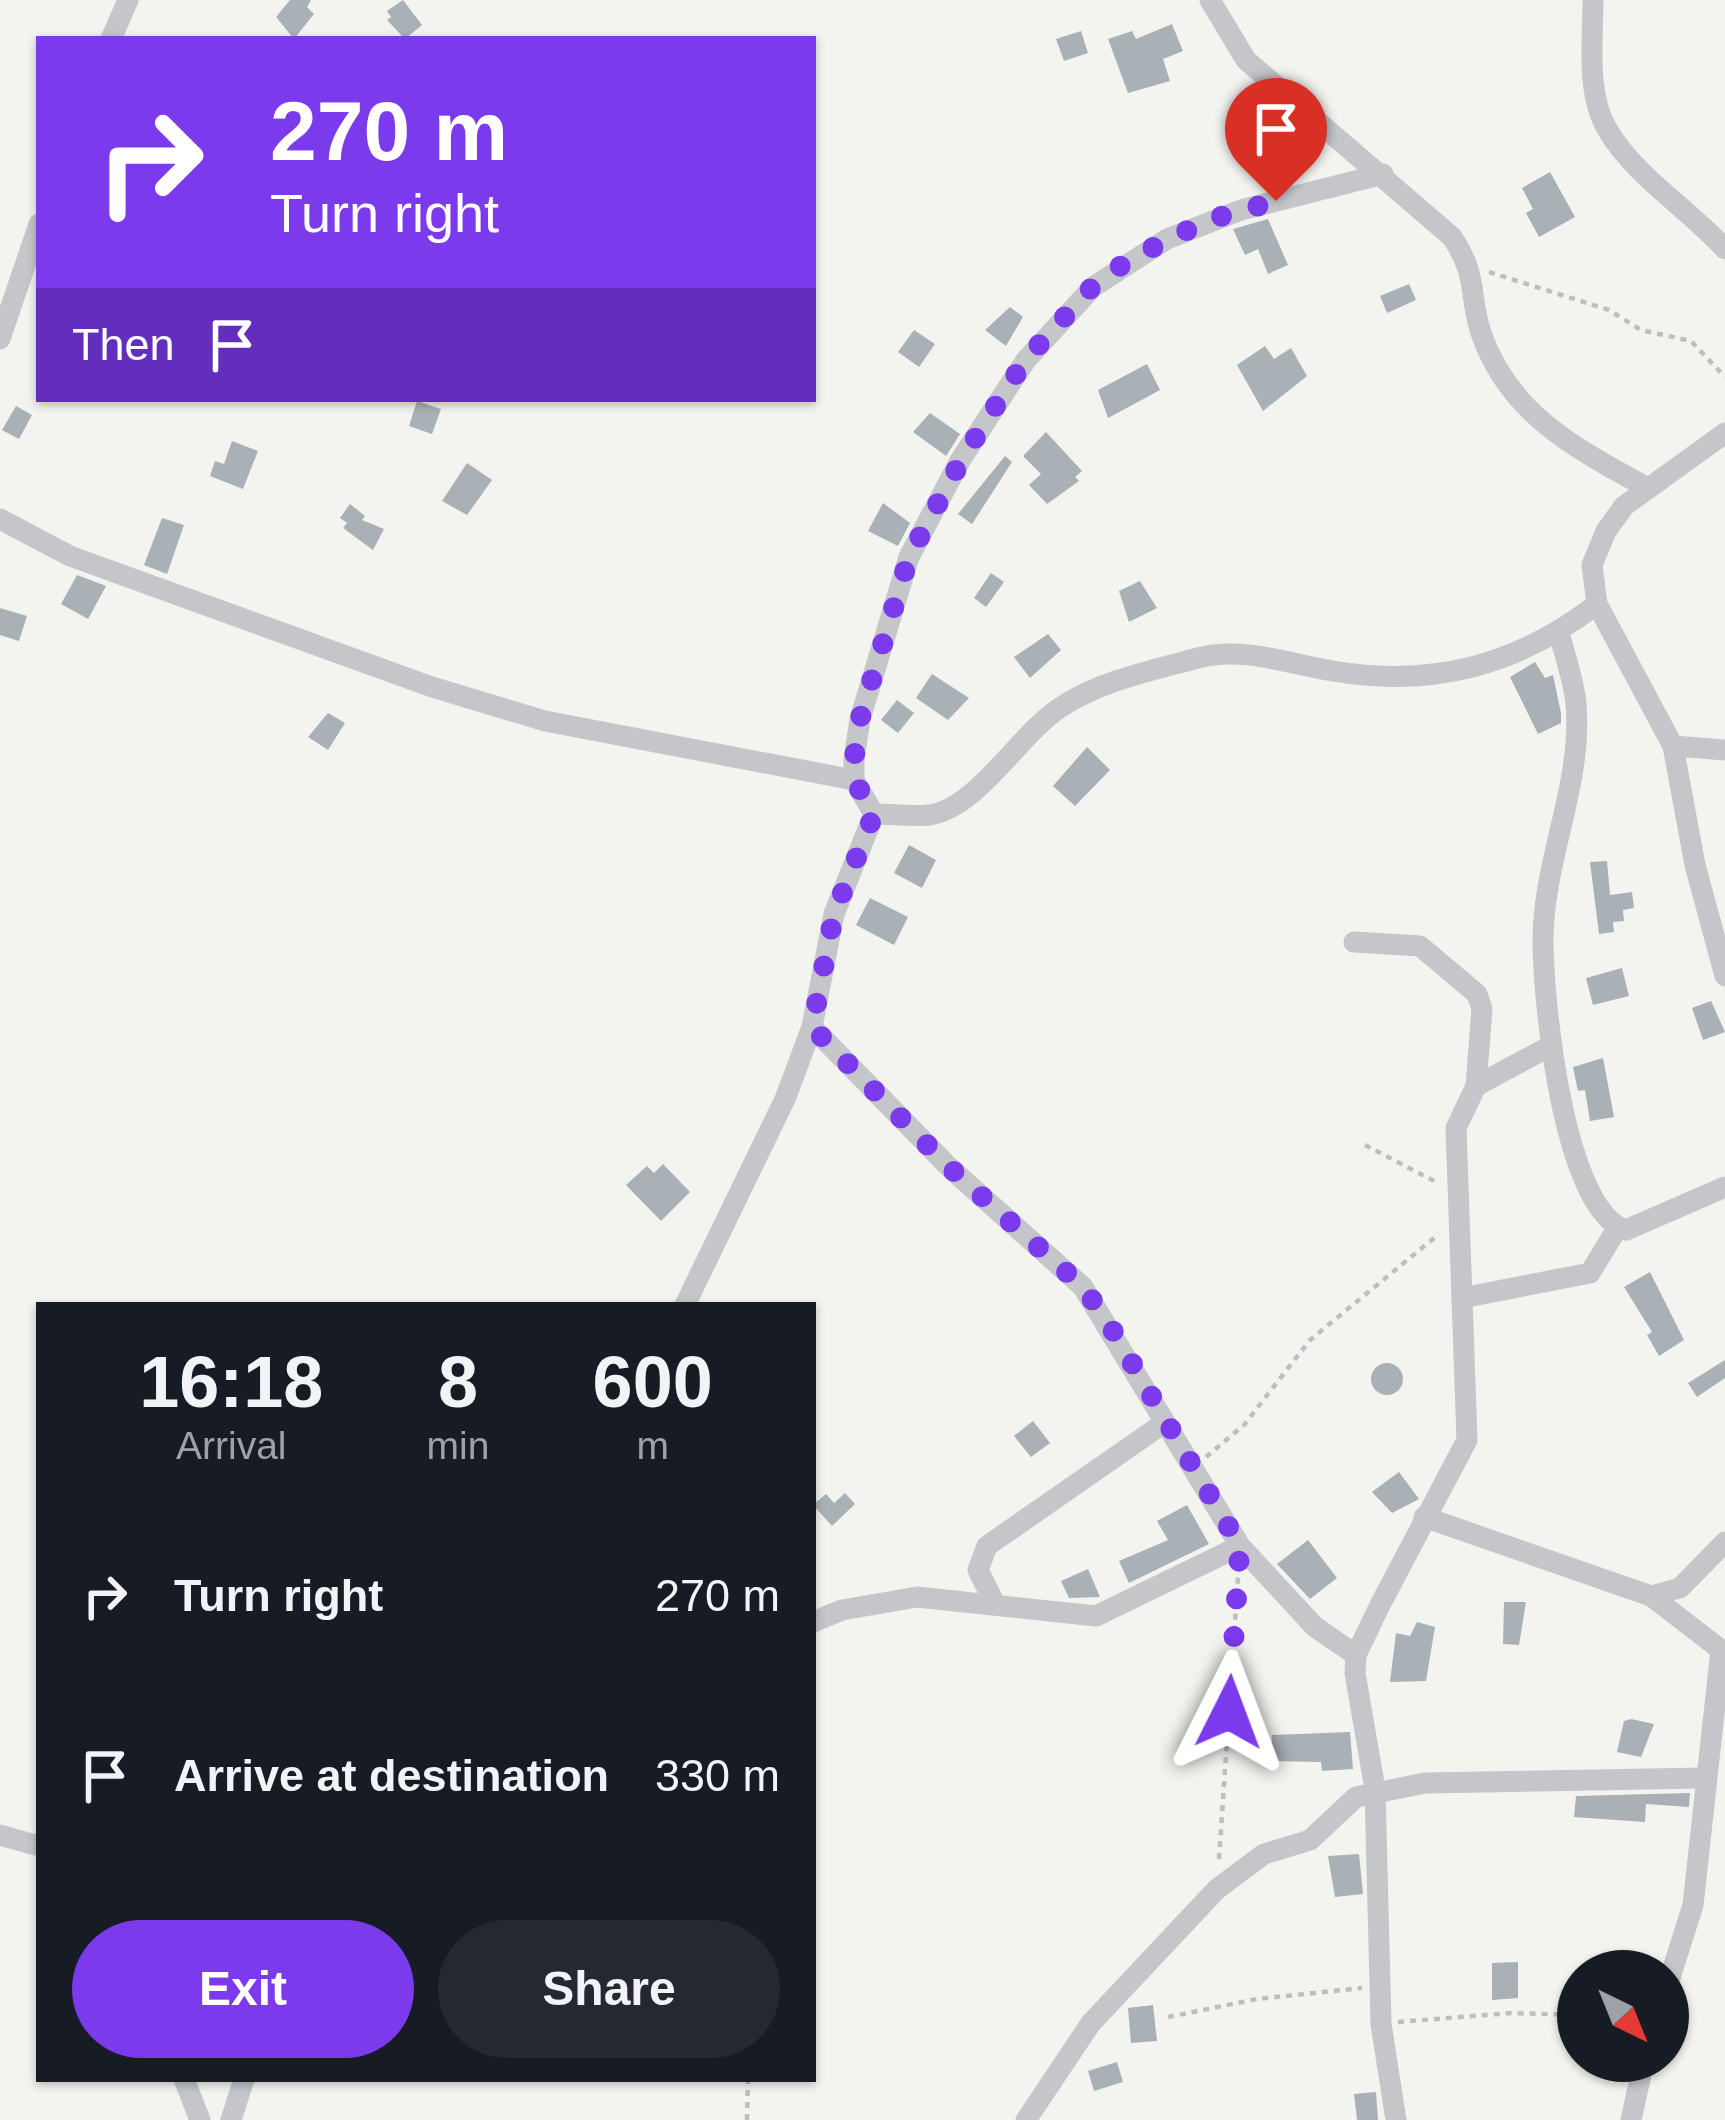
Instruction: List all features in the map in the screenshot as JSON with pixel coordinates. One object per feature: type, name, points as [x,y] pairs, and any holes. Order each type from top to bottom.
[{"type":"street","points":[[112,36],[128,0]]},
{"type":"street","points":[[1210,0],[1246,60],[1452,237],[1472,267],[1480,329],[1510,392],[1538,422],[1570,445],[1646,487]]},
{"type":"street","points":[[1593,0],[1593,76],[1605,126],[1648,178],[1725,249]]},
{"type":"street","points":[[874,814],[854,780],[860,719],[909,557],[962,459],[1025,360],[1093,286],[1167,238],[1240,209],[1383,174]]},
{"type":"street","points":[[0,339],[36,233]]},
{"type":"street","points":[[1725,434],[1624,506],[1592,566],[1597,604],[1673,746],[1695,865],[1725,976]]},
{"type":"street","points":[[0,519],[90,564],[432,687],[567,726],[854,780]]},
{"type":"street","points":[[874,814],[929,815],[955,808],[1035,725],[1066,703],[1174,664],[1212,654],[1276,658],[1335,672],[1445,676],[1507,660],[1559,633],[1597,604]]},
{"type":"street","points":[[1559,633],[1576,705],[1543,938],[1552,1045],[1580,1168],[1603,1214],[1618,1227],[1635,1228],[1725,1187]]},
{"type":"street","points":[[1673,746],[1725,750]]},
{"type":"street","points":[[686,1302],[785,1099],[812,1027],[834,914],[874,814]]},
{"type":"street","points":[[1354,942],[1420,946],[1477,994],[1481,1009],[1476,1086],[1456,1128],[1467,1440],[1356,1655],[1375,1789],[1381,2024],[1396,2120]]},
{"type":"street","points":[[812,1027],[949,1167],[1083,1287],[1240,1546],[1315,1627],[1356,1655]]},
{"type":"street","points":[[1476,1086],[1552,1045]]},
{"type":"street","points":[[1462,1298],[1590,1273],[1618,1227]]},
{"type":"street","points":[[994,1604],[978,1570],[987,1546],[1164,1423]]},
{"type":"street","points":[[1424,1517],[1651,1596],[1723,1652],[1704,1778],[1694,1905],[1679,1950]]},
{"type":"street","points":[[1651,1596],[1680,1588],[1725,1542]]},
{"type":"street","points":[[816,1621],[842,1610],[917,1597],[1096,1616],[1240,1546]]},
{"type":"street","points":[[1026,2120],[1090,2024],[1217,1888],[1264,1854],[1310,1840],[1348,1803],[1375,1789],[1632,1776],[1704,1778]]},
{"type":"street","points":[[0,1835],[36,1845]]},
{"type":"street","points":[[185,2082],[200,2120]]},
{"type":"street","points":[[231,2120],[243,2082]]},
{"type":"street","points":[[1631,2120],[1639,2082]]},
{"type":"path","points":[[1472,267],[1609,310],[1641,330],[1691,341],[1725,377]]},
{"type":"path","points":[[1365,1145],[1419,1169],[1458,1196]]},
{"type":"path","points":[[1191,1470],[1244,1425],[1310,1340],[1356,1297],[1458,1220]]},
{"type":"path","points":[[1217,1888],[1240,1546]]},
{"type":"path","points":[[1168,2017],[1257,1999],[1380,1987]]},
{"type":"path","points":[[1381,2024],[1511,2013],[1557,2014]]},
{"type":"path","points":[[747,2120],[748,2082]]},
{"type":"building","points":[[290,0],[311,0],[307,7],[314,14],[296,36],[276,17]]},
{"type":"building","points":[[403,0],[422,25],[402,36],[387,20],[391,17],[387,11]]},
{"type":"building","points":[[1172,24],[1183,51],[1163,59],[1170,81],[1128,93],[1108,39],[1132,31],[1136,39]]},
{"type":"building","points":[[1081,31],[1088,53],[1064,61],[1056,39]]},
{"type":"building","points":[[1550,172],[1575,217],[1539,237],[1526,213],[1533,209],[1522,188]]},
{"type":"building","points":[[1268,219],[1288,265],[1268,274],[1258,249],[1245,255],[1233,229]]},
{"type":"building","points":[[1409,284],[1416,300],[1387,313],[1380,296]]},
{"type":"building","points":[[1010,307],[1023,317],[1006,346],[985,330]]},
{"type":"building","points":[[914,330],[935,344],[919,367],[898,352]]},
{"type":"building","points":[[1265,346],[1274,359],[1291,348],[1307,376],[1263,411],[1237,365]]},
{"type":"building","points":[[1147,364],[1160,390],[1108,418],[1098,390]]},
{"type":"building","points":[[417,402],[441,409],[432,434],[409,426]]},
{"type":"building","points":[[16,406],[32,415],[19,439],[2,430]]},
{"type":"building","points":[[930,413],[960,434],[946,456],[913,432]]},
{"type":"building","points":[[1046,432],[1082,471],[1075,477],[1079,481],[1047,504],[1029,485],[1041,474],[1023,456]]},
{"type":"building","points":[[232,441],[258,451],[243,489],[210,476],[215,461],[224,464]]},
{"type":"building","points":[[1005,456],[1012,462],[972,524],[958,514]]},
{"type":"building","points":[[467,463],[492,480],[467,515],[442,501]]},
{"type":"building","points":[[883,503],[910,523],[898,546],[868,531]]},
{"type":"building","points":[[350,504],[365,516],[362,520],[384,529],[373,550],[343,528],[347,523],[340,518]]},
{"type":"building","points":[[162,518],[184,525],[167,574],[144,565]]},
{"type":"building","points":[[991,573],[1004,582],[986,607],[974,598]]},
{"type":"building","points":[[77,575],[106,586],[88,619],[61,604]]},
{"type":"building","points":[[1140,581],[1157,608],[1129,622],[1119,591]]},
{"type":"building","points":[[0,608],[27,616],[19,641],[0,635]]},
{"type":"building","points":[[1048,634],[1061,650],[1030,678],[1014,657]]},
{"type":"building","points":[[1535,662],[1545,678],[1553,675],[1561,713],[1561,723],[1538,734],[1510,677]]},
{"type":"building","points":[[932,674],[969,698],[948,720],[916,698]]},
{"type":"building","points":[[897,700],[914,713],[898,733],[881,720]]},
{"type":"building","points":[[328,713],[345,723],[328,750],[308,737]]},
{"type":"building","points":[[1087,747],[1110,770],[1075,806],[1053,786]]},
{"type":"building","points":[[909,845],[936,860],[922,888],[894,873]]},
{"type":"building","points":[[1607,861],[1610,895],[1632,892],[1634,908],[1623,910],[1624,921],[1613,922],[1614,932],[1599,934],[1590,862]]},
{"type":"building","points":[[870,898],[908,917],[894,945],[856,925]]},
{"type":"building","points":[[1622,968],[1629,996],[1593,1005],[1586,978]]},
{"type":"building","points":[[1711,1001],[1725,1032],[1703,1040],[1692,1008]]},
{"type":"building","points":[[1603,1058],[1614,1117],[1590,1121],[1585,1090],[1578,1091],[1573,1067]]},
{"type":"building","points":[[663,1164],[690,1192],[661,1221],[626,1185],[647,1166],[654,1173]]},
{"type":"building","points":[[1650,1272],[1684,1340],[1659,1356],[1647,1335],[1652,1332],[1624,1287]]},
{"type":"building","points":[[1725,1360],[1725,1378],[1697,1397],[1688,1383]]},
{"type":"building","points":[[1387,1363],[1398,1368],[1403,1379],[1398,1390],[1387,1395],[1376,1390],[1371,1379],[1376,1368]]},
{"type":"building","points":[[1033,1421],[1050,1443],[1031,1457],[1014,1436]]},
{"type":"building","points":[[1399,1472],[1419,1499],[1392,1513],[1372,1492]]},
{"type":"building","points":[[845,1493],[855,1504],[832,1526],[816,1502],[826,1494],[834,1503]]},
{"type":"building","points":[[1187,1505],[1209,1544],[1129,1583],[1119,1561],[1168,1540],[1157,1521]]},
{"type":"building","points":[[1308,1540],[1337,1578],[1310,1599],[1277,1564]]},
{"type":"building","points":[[1088,1569],[1100,1597],[1069,1598],[1061,1581]]},
{"type":"building","points":[[1504,1602],[1526,1602],[1519,1645],[1503,1644]]},
{"type":"building","points":[[1417,1622],[1435,1627],[1426,1681],[1390,1682],[1396,1633],[1410,1636]]},
{"type":"building","points":[[1624,1721],[1654,1724],[1641,1757],[1617,1752]]},
{"type":"building","points":[[1350,1732],[1353,1769],[1322,1771],[1321,1762],[1271,1761],[1272,1735]]},
{"type":"building","points":[[1690,1793],[1689,1807],[1646,1804],[1645,1822],[1574,1817],[1576,1796]]},
{"type":"building","points":[[1359,1854],[1363,1894],[1335,1897],[1328,1856]]},
{"type":"building","points":[[1518,1962],[1518,1998],[1492,2000],[1492,1963]]},
{"type":"building","points":[[1153,2005],[1157,2041],[1131,2043],[1128,2008]]},
{"type":"building","points":[[1117,2062],[1123,2082],[1094,2091],[1088,2071]]},
{"type":"building","points":[[1376,2092],[1378,2120],[1357,2120],[1354,2094]]},
{"type":"route","points":[[1229,1712],[1240,1546],[1106,1319],[1083,1287],[949,1167],[812,1027],[834,914],[874,814],[854,780],[860,719],[909,557],[962,459],[1025,360],[1093,286],[1167,238],[1240,209],[1276,201]]}]
